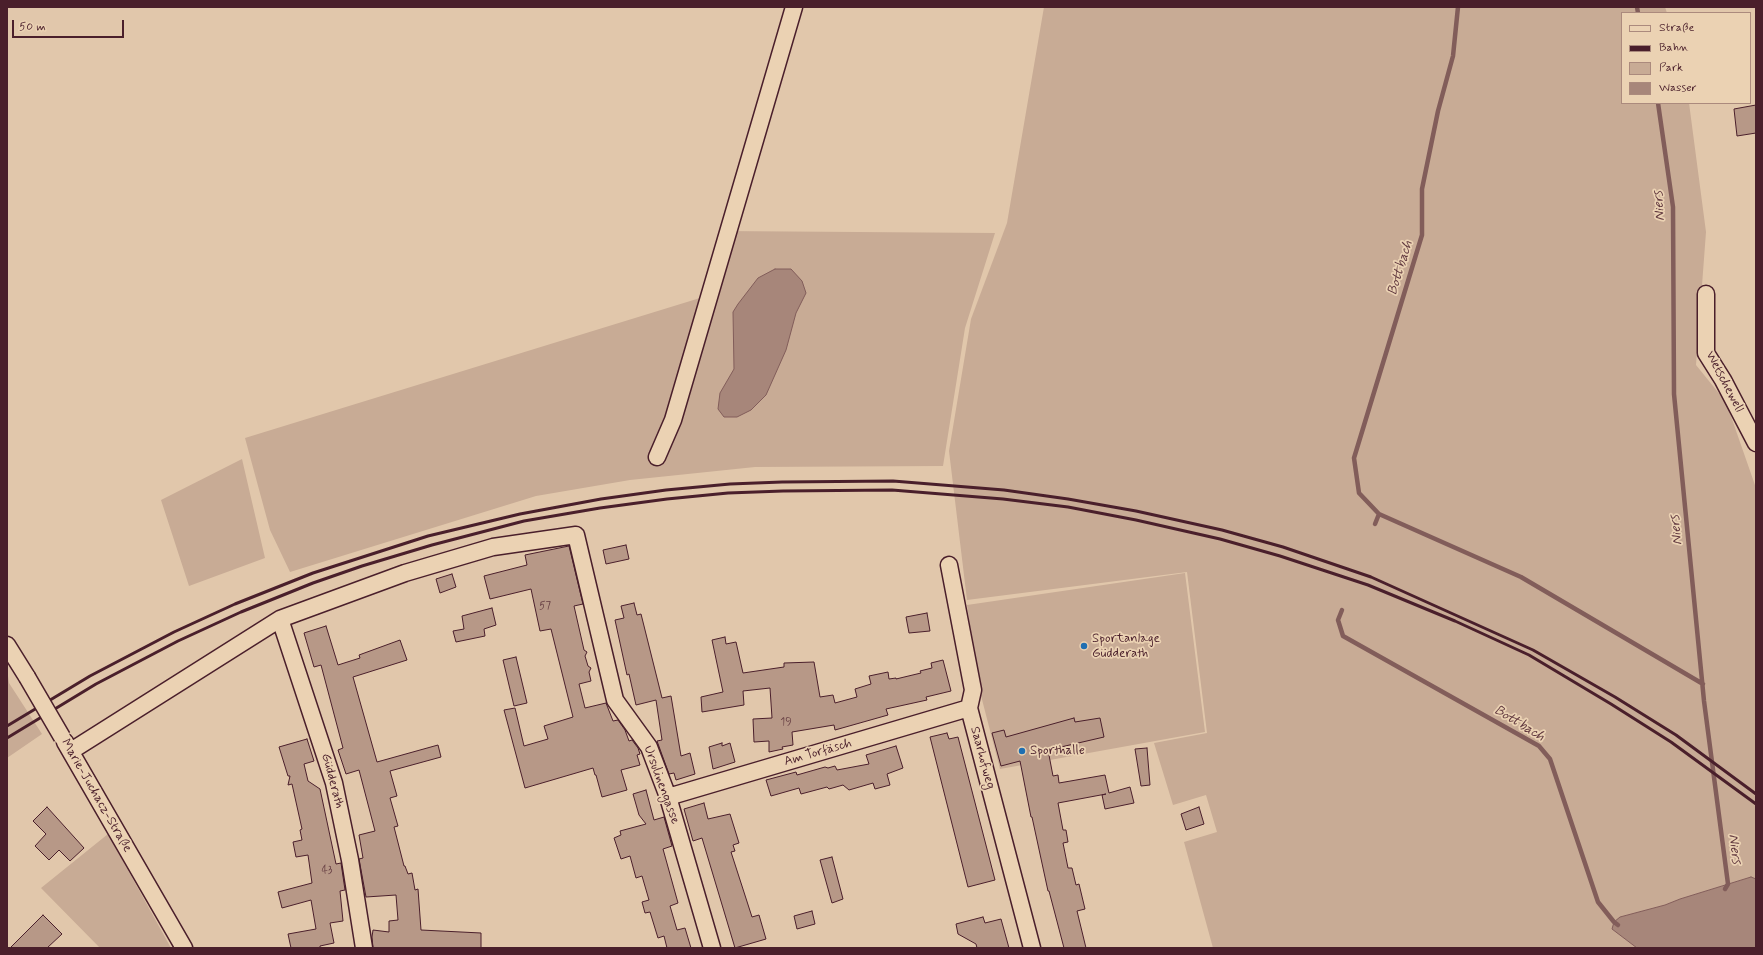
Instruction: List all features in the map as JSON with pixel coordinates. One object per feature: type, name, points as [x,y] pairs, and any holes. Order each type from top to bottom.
[{"type":"street","points":[[657,457],[673,420],[794,7]]},
{"type":"street","name":"Wetschewell","points":[[1706,294],[1706,353],[1723,380],[1756,443]]},
{"type":"street","name":"Ursulinengasse","points":[[280,619],[405,573],[493,547],[576,536],[615,700],[649,747],[668,797],[712,948]]},
{"type":"street","name":"Saarhofweg","points":[[949,565],[973,690],[969,708],[1032,948]]},
{"type":"street","points":[[71,751],[280,619]]},
{"type":"street","name":"Güdderath","points":[[280,619],[334,783],[350,860],[364,948]]},
{"type":"street","name":"Marie-Juchacz-Straße","points":[[7,645],[71,751],[184,948]]},
{"type":"street","name":"Am Torfäsch","points":[[668,797],[969,708]]},
{"type":"green space","points":[[1044,7],[1665,7],[1667,12],[1621,12],[1621,104],[1689,104],[1706,232],[1696,365],[1726,402],[1756,488],[1756,879],[1751,877],[1665,905],[1620,917],[1613,929],[1637,948],[1213,948],[1184,842],[1217,832],[1206,795],[1173,805],[1154,743],[1207,733],[1187,572],[967,600],[949,451],[971,319],[1007,223]]},
{"type":"green space","points":[[719,231],[995,233],[965,328],[943,466],[755,467],[630,480],[536,496],[290,572],[270,530],[245,438],[700,298]]},
{"type":"green space","points":[[242,459],[265,558],[189,586],[161,500]]},
{"type":"green space","name":"Sportanlage Güdderath","points":[[1185,573],[1205,732],[1000,769],[979,688],[967,605]]},
{"type":"green space","points":[[7,669],[9,683],[42,734],[7,758]]},
{"type":"green space","points":[[108,834],[171,948],[100,948],[41,888]]},
{"type":"water","points":[[775,269],[791,269],[802,281],[806,293],[796,313],[786,350],[766,395],[751,410],[737,417],[724,417],[718,409],[720,393],[734,369],[733,312],[758,278]]},
{"type":"water","points":[[1751,877],[1756,879],[1756,948],[1637,948],[1612,929],[1614,922],[1620,917],[1665,905]]},
{"type":"building","points":[[1756,105],[1756,133],[1737,136],[1734,109]]},
{"type":"building","points":[[626,545],[629,559],[606,564],[603,550]]},
{"type":"building","points":[[569,546],[583,604],[574,606],[584,650],[587,652],[585,656],[588,666],[591,668],[589,672],[591,681],[579,684],[585,708],[606,703],[613,721],[618,720],[625,730],[629,741],[632,740],[638,748],[640,754],[637,755],[640,765],[621,770],[627,790],[602,797],[593,768],[525,788],[504,710],[515,708],[524,746],[548,739],[544,726],[573,717],[551,629],[540,631],[531,589],[490,599],[484,576],[527,565],[525,555]]},
{"type":"building","points":[[452,574],[456,587],[440,593],[436,579]]},
{"type":"building","points":[[634,603],[637,615],[641,614],[662,698],[671,696],[681,756],[690,753],[695,774],[676,780],[674,773],[669,774],[657,741],[662,740],[656,700],[636,705],[629,674],[627,675],[615,620],[624,618],[621,606]]},
{"type":"building","points":[[492,608],[496,625],[484,629],[485,636],[456,642],[453,631],[464,629],[462,616]]},
{"type":"building","points":[[927,613],[930,631],[909,633],[906,617]]},
{"type":"building","points":[[326,626],[338,665],[360,658],[359,655],[400,640],[407,660],[353,677],[377,762],[438,745],[441,757],[390,771],[397,796],[390,798],[398,826],[394,827],[404,866],[408,874],[412,873],[415,890],[418,889],[421,930],[481,933],[481,948],[373,948],[373,930],[389,932],[389,921],[398,920],[396,895],[366,897],[359,859],[363,858],[359,835],[375,831],[359,770],[346,774],[338,750],[343,748],[321,665],[314,667],[304,633]]},
{"type":"building","points":[[725,637],[726,644],[736,642],[743,673],[784,667],[784,663],[814,662],[820,697],[833,695],[835,703],[857,697],[855,689],[871,684],[869,676],[888,672],[889,679],[896,679],[921,673],[920,671],[932,668],[931,663],[943,660],[951,691],[926,697],[927,700],[886,709],[888,715],[835,730],[834,725],[792,732],[793,745],[769,752],[769,741],[754,742],[753,719],[772,718],[770,688],[743,691],[744,705],[702,712],[701,697],[723,692],[712,640]]},
{"type":"building","points":[[516,657],[527,703],[514,706],[503,660]]},
{"type":"building","points":[[1074,718],[1075,722],[1100,718],[1104,737],[1048,750],[1053,776],[1058,775],[1059,783],[1105,775],[1109,793],[1130,787],[1134,803],[1105,809],[1102,795],[1106,794],[1058,803],[1063,830],[1066,830],[1068,842],[1063,843],[1068,868],[1072,868],[1076,885],[1079,884],[1085,909],[1077,911],[1086,948],[1064,948],[1048,891],[1020,761],[1001,766],[992,733],[1004,730],[1006,737]]},
{"type":"building","points":[[947,733],[949,739],[958,737],[995,880],[968,887],[930,737]]},
{"type":"building","points":[[307,739],[314,761],[304,764],[308,781],[320,789],[336,864],[341,863],[345,890],[340,891],[343,921],[330,923],[334,943],[320,946],[320,948],[291,948],[288,934],[316,929],[311,900],[282,908],[278,892],[312,883],[308,855],[296,857],[293,842],[302,840],[300,830],[302,829],[292,784],[288,785],[290,776],[288,776],[279,747]]},
{"type":"building","points":[[722,743],[722,746],[730,743],[735,762],[713,769],[709,747]]},
{"type":"building","points":[[896,746],[903,768],[887,774],[890,785],[875,789],[873,783],[849,790],[843,785],[829,789],[827,787],[801,794],[799,788],[771,796],[766,780],[796,772],[797,775],[825,767],[828,768],[835,766],[837,770],[869,764],[866,755]]},
{"type":"building","points":[[1147,748],[1150,785],[1141,786],[1135,749]]},
{"type":"building","points":[[646,790],[654,820],[664,817],[672,846],[663,849],[678,903],[670,906],[677,930],[685,928],[691,948],[667,948],[664,936],[658,938],[650,912],[645,913],[642,902],[649,900],[642,876],[636,878],[630,856],[621,859],[614,838],[621,835],[620,831],[646,824],[639,815],[633,794]]},
{"type":"building","points":[[704,803],[708,819],[730,814],[739,843],[733,845],[735,851],[731,852],[752,917],[759,915],[766,939],[735,948],[702,838],[693,841],[684,809]]},
{"type":"building","points":[[47,807],[84,848],[70,861],[59,850],[49,860],[35,846],[46,834],[33,821]]},
{"type":"building","points":[[1199,807],[1204,824],[1186,830],[1181,814]]},
{"type":"building","points":[[832,857],[843,899],[832,903],[820,860]]},
{"type":"building","points":[[812,911],[815,924],[797,929],[794,916]]},
{"type":"building","points":[[43,915],[62,934],[47,948],[10,948]]},
{"type":"building","points":[[983,917],[985,923],[1001,919],[1009,948],[977,948],[976,944],[958,934],[956,924]]},
{"type":"waterway","name":"Bottbach","points":[[1375,524],[1379,514],[1359,493],[1354,458],[1422,235],[1422,189],[1438,111],[1453,56],[1458,7]]},
{"type":"waterway","name":"Niers","points":[[1637,7],[1638,12]]},
{"type":"waterway","name":"Niers","points":[[1658,104],[1673,207],[1674,394],[1704,701],[1728,884],[1725,889]]},
{"type":"waterway","points":[[1379,514],[1521,577],[1703,684]]},
{"type":"waterway","name":"Bottbach","points":[[1342,610],[1338,620],[1343,636],[1539,746],[1550,759],[1598,902],[1618,925]]},
{"type":"railway","points":[[7,726],[90,676],[174,632],[235,604],[313,573],[428,536],[520,514],[601,499],[666,490],[730,484],[893,481],[1004,490],[1136,511],[1222,530],[1283,547],[1371,577],[1533,650],[1615,697],[1676,735],[1756,794]]},
{"type":"railway","points":[[7,738],[96,684],[178,641],[241,612],[313,583],[362,566],[432,545],[524,521],[600,508],[667,499],[728,493],[892,490],[1003,499],[1068,507],[1136,520],[1220,539],[1280,556],[1368,585],[1455,621],[1529,655],[1671,742],[1756,804]]},
{"type":"place","name":"Sportanlage Güdderath","points":[[1084,646]]},
{"type":"place","name":"Sporthalle","points":[[1022,751]]}]
